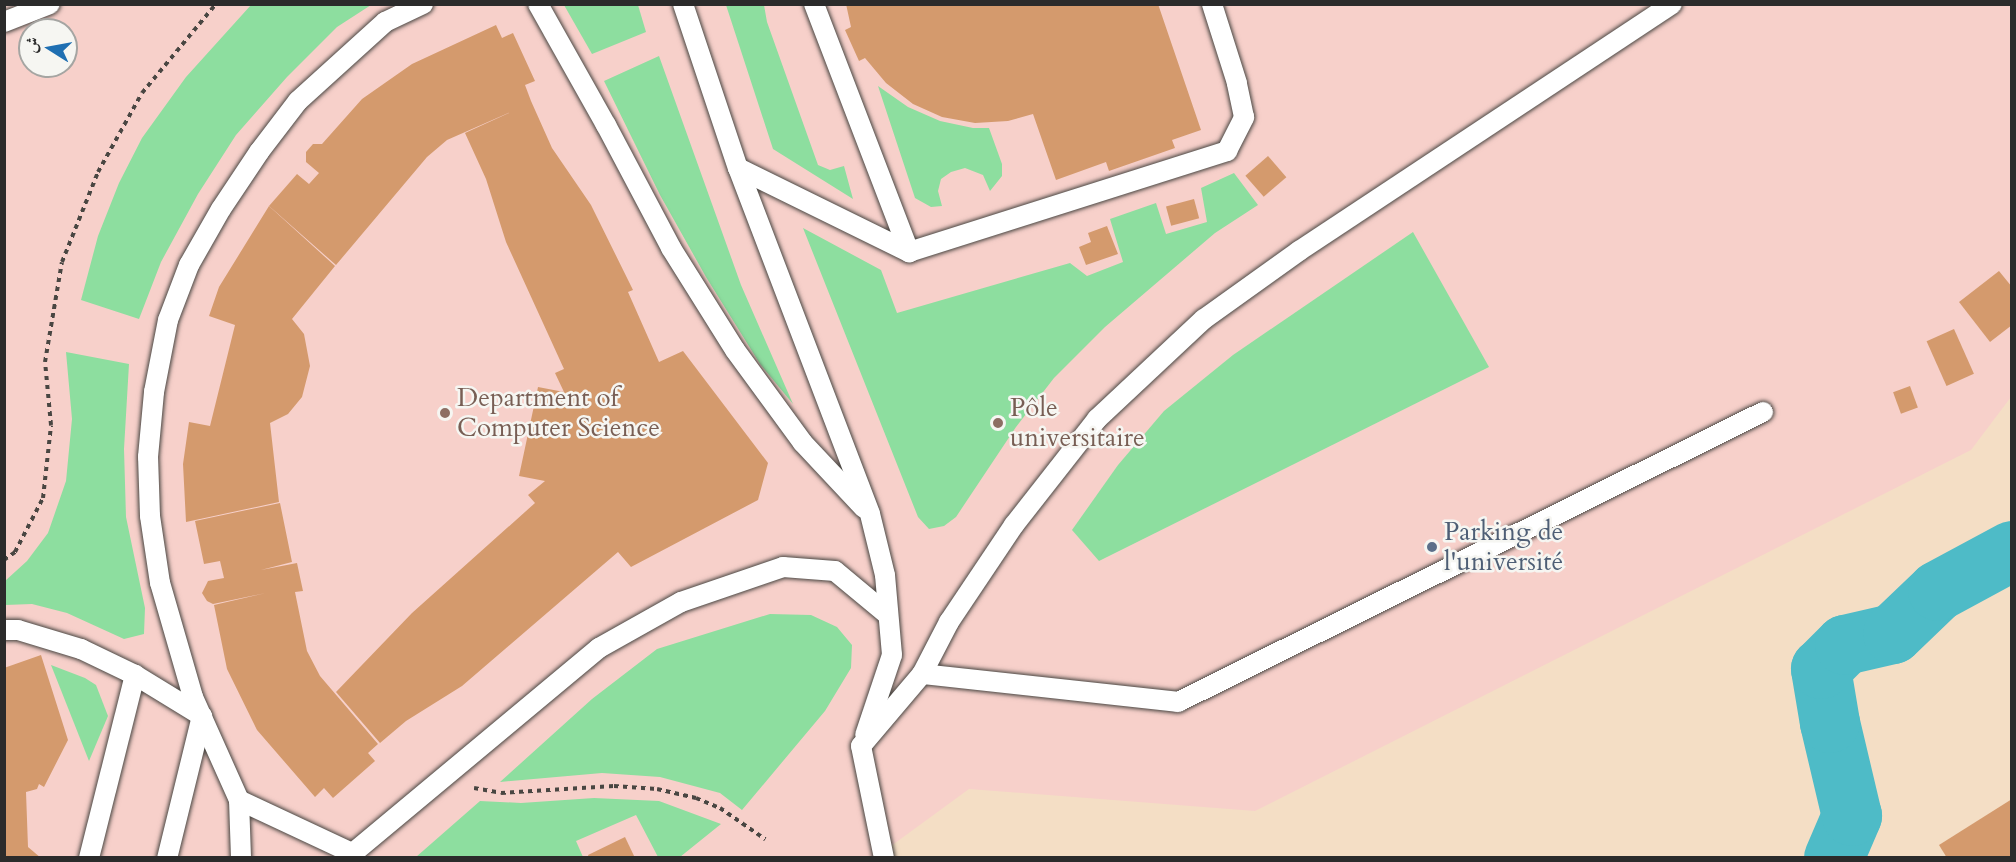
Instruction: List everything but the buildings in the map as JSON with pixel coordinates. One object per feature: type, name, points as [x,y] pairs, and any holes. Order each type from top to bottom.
[{"type":"lane","points":[[4,22],[50,4]]},
{"type":"lane","points":[[241,858],[239,800],[193,697],[160,583],[150,516],[148,457],[154,392],[168,321],[189,265],[221,208],[259,152],[298,101],[385,22],[423,4]]},
{"type":"lane","points":[[538,4],[671,248],[735,350],[803,442],[870,514]]},
{"type":"lane","points":[[683,4],[738,168],[870,514],[885,575],[892,655],[861,746],[884,858]]},
{"type":"lane","points":[[814,4],[909,252]]},
{"type":"lane","points":[[738,168],[909,252],[1227,150],[1244,117],[1237,82],[1212,4]]},
{"type":"lane","points":[[861,746],[922,674],[949,622],[1014,525],[1097,419],[1204,319],[1299,251],[1672,4]]},
{"type":"lane","points":[[922,674],[1178,702],[1763,412]]},
{"type":"lane","points":[[239,800],[350,855],[599,648],[681,602],[783,567],[835,572],[888,615]]},
{"type":"lane","points":[[4,630],[18,630],[81,649],[135,675],[202,716]]},
{"type":"lane","points":[[89,858],[135,675]]},
{"type":"lane","points":[[167,858],[202,716]]},
{"type":"path","points":[[4,560],[15,552],[43,498],[51,425],[45,362],[62,262],[98,172],[142,93],[216,4]]},
{"type":"path","points":[[438,782],[501,793],[614,786],[657,789],[696,798],[720,808],[765,839]]},
{"type":"shaded area","name":"Pôle universitaire","points":[[5,5],[2011,5],[2011,397],[1971,450],[1255,811],[969,789],[876,857],[5,858]]},
{"type":"green space","points":[[251,5],[371,5],[337,27],[287,77],[236,135],[198,194],[161,262],[139,319],[81,300],[98,236],[119,183],[142,138],[186,77]]},
{"type":"green space","points":[[564,5],[638,5],[646,32],[592,54]]},
{"type":"green space","points":[[726,5],[764,5],[767,22],[818,165],[830,170],[844,166],[853,199],[773,149]]},
{"type":"green space","points":[[659,56],[741,285],[793,404],[760,364],[706,277],[660,195],[604,81]]},
{"type":"green space","points":[[878,86],[908,107],[940,121],[973,128],[989,128],[1002,164],[1002,176],[990,191],[983,175],[965,168],[951,172],[941,179],[938,191],[942,206],[931,207],[915,198]]},
{"type":"green space","points":[[1234,173],[1258,205],[1215,233],[1105,327],[1054,378],[1016,427],[956,517],[944,526],[929,529],[918,517],[803,228],[881,270],[897,313],[1070,263],[1087,276],[1123,262],[1110,219],[1156,203],[1166,234],[1207,222],[1201,188]]},
{"type":"green space","points":[[1413,232],[1489,367],[1099,561],[1072,530],[1118,465],[1164,411],[1233,355]]},
{"type":"green space","points":[[66,352],[129,364],[124,449],[126,517],[145,608],[144,634],[124,639],[67,613],[32,604],[5,605],[5,581],[27,561],[48,533],[66,481],[72,419]]},
{"type":"green space","points":[[770,614],[811,615],[837,627],[852,645],[851,668],[825,711],[742,810],[720,793],[660,777],[602,773],[500,782],[592,699],[657,649]]},
{"type":"green space","points":[[51,665],[85,678],[96,685],[108,716],[89,761]]},
{"type":"green space","points":[[594,798],[659,801],[721,824],[680,857],[658,857],[636,815],[576,841],[583,857],[416,857],[480,801],[521,803]]},
{"type":"waterway","points":[[1834,858],[1852,816],[1830,723],[1821,669],[1845,645],[1893,634],[1938,591],[2012,551]]},
{"type":"place","name":"Department of Computer Science","points":[[445,413]]},
{"type":"place","name":"Pôle universitaire","points":[[998,423]]},
{"type":"place","name":"Parking de l'université","points":[[1432,547]]}]
